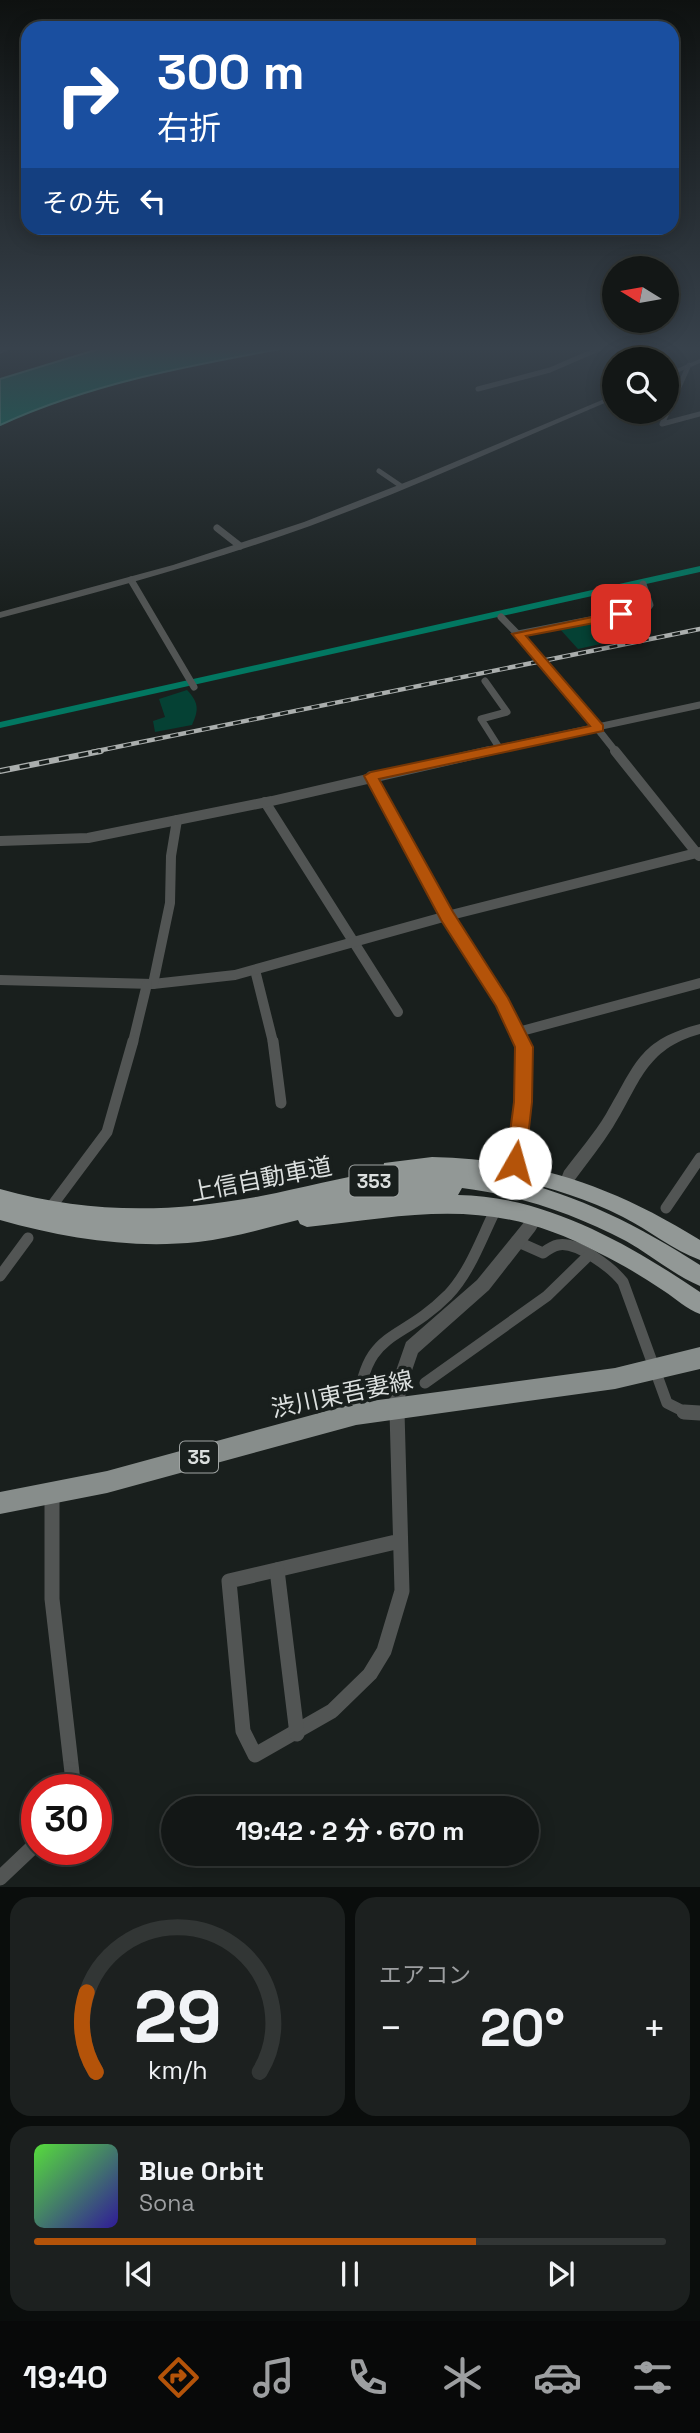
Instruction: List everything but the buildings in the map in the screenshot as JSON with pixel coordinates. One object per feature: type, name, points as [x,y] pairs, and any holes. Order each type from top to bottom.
[{"type":"highway","name":"353","points":[[222,1221],[367,1173],[427,1164],[480,1164],[552,1179],[584,1190],[651,1221],[700,1251]]},
{"type":"highway","name":"上信自動車道","points":[[0,1211],[93,1232],[134,1235],[403,1191],[446,1187],[530,1193],[600,1217],[700,1276]]},
{"type":"highway","name":"上信自動車道","points":[[0,1198],[49,1211],[121,1220],[222,1221]]},
{"type":"highway","name":"353","points":[[222,1221],[424,1204],[476,1206],[529,1216],[590,1237],[661,1276],[700,1304]]},
{"type":"main road","name":"渋川東吾妻線","points":[[0,1503],[107,1482],[356,1414],[397,1406],[549,1389],[653,1370],[700,1358]]},
{"type":"street","points":[[0,615],[131,580],[240,546],[401,486],[523,435]]},
{"type":"street","points":[[379,471],[401,486]]},
{"type":"street","points":[[217,528],[240,546]]},
{"type":"street","points":[[131,580],[192,683]]},
{"type":"street","points":[[518,634],[647,609],[650,604],[643,584]]},
{"type":"street","points":[[0,980],[150,984],[256,970],[447,916],[698,854],[543,660],[501,617]]},
{"type":"street","points":[[485,681],[507,712],[479,715],[500,749]]},
{"type":"street","points":[[0,841],[88,838],[265,802],[371,776],[700,705]]},
{"type":"street","points":[[371,776],[447,916],[489,979],[524,1047],[525,1063],[515,1163]]},
{"type":"street","points":[[265,802],[398,1012]]},
{"type":"street","points":[[51,1208],[107,1132],[127,1072],[170,903],[171,856],[177,820]]},
{"type":"street","points":[[256,970],[271,1023],[281,1103]]},
{"type":"street","points":[[518,1032],[700,983]]},
{"type":"street","points":[[569,1176],[609,1122],[639,1065],[654,1047],[666,1039],[700,1029]]},
{"type":"street","points":[[666,1208],[700,1158]]},
{"type":"street","points":[[356,1414],[358,1384],[363,1366],[373,1349],[447,1296],[470,1266],[493,1215]]},
{"type":"street","points":[[400,1541],[229,1581],[243,1731],[255,1755],[297,1734],[355,1694],[383,1653],[397,1622],[402,1591],[398,1385],[412,1348],[483,1285],[530,1226]]},
{"type":"street","points":[[0,1276],[29,1238]]},
{"type":"street","points":[[516,1241],[537,1252],[548,1252],[556,1245],[568,1245],[612,1267],[623,1282],[667,1403],[687,1413],[700,1413]]},
{"type":"street","points":[[425,1383],[547,1296],[589,1255]]},
{"type":"street","points":[[51,1493],[52,1599],[72,1774]]},
{"type":"street","points":[[277,1570],[297,1734]]},
{"type":"street","points":[[0,1878],[21,1858]]},
{"type":"shaded area","points":[[619,617],[636,636],[578,649],[559,628]]},
{"type":"shaded area","points":[[187,690],[197,707],[192,725],[155,732],[153,721],[165,717],[159,699]]},
{"type":"waterway","points":[[0,725],[700,569]]},
{"type":"railway","points":[[92,752],[700,629]]},
{"type":"railway","points":[[0,771],[101,751]]},
{"type":"route","points":[[515,1163],[523,1102],[524,1047],[489,979],[447,916],[371,776],[598,728],[543,660],[518,634],[621,614]]}]
